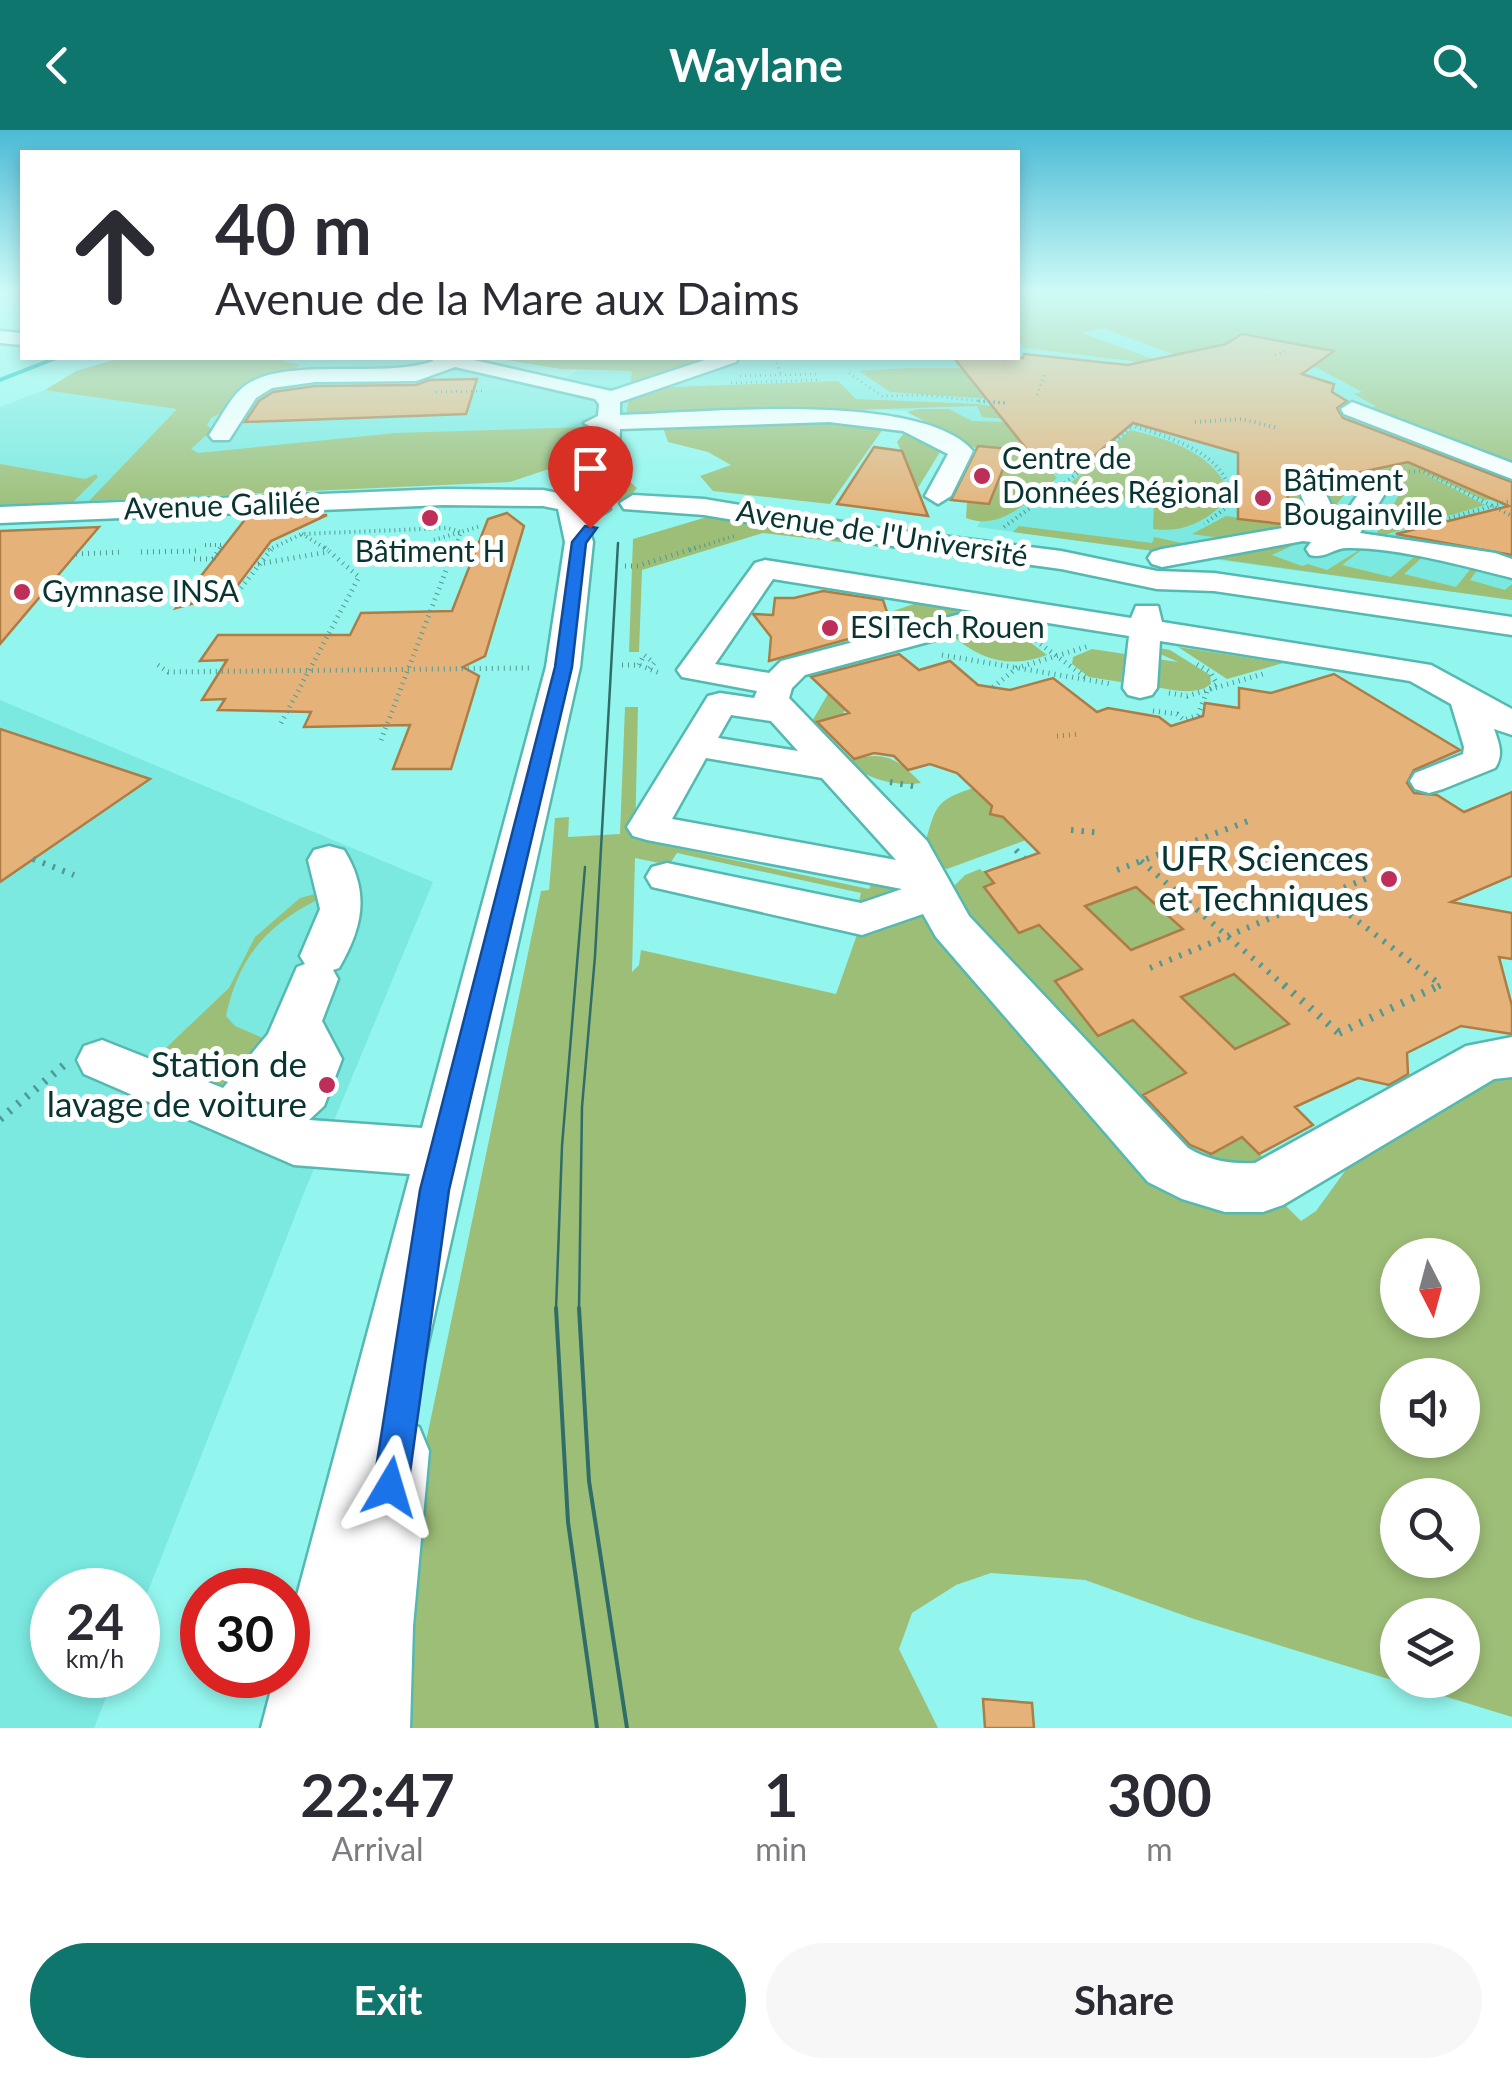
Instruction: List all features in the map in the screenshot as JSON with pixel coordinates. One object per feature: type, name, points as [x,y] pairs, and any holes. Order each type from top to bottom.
[{"type":"street","points":[[221,434],[248,394],[266,383],[314,376],[416,375],[439,365]]},
{"type":"street","points":[[477,365],[589,390],[607,398],[709,365]]},
{"type":"street","points":[[302,1728],[563,667],[607,398]]},
{"type":"street","points":[[1352,409],[1512,472]]},
{"type":"street","points":[[604,430],[829,415],[893,421],[928,432],[961,451],[938,496]]},
{"type":"street","points":[[1146,621],[1163,613],[1156,570],[1338,538],[1345,534],[1380,481]]},
{"type":"street","points":[[1300,547],[1322,513],[1309,483]]},
{"type":"street","name":"Avenue Galilée","points":[[0,515],[593,493]]},
{"type":"street","name":"Avenue de l'Université","points":[[593,493],[878,536],[1156,570],[1251,588],[1512,626]]},
{"type":"street","points":[[1338,538],[1377,553],[1485,558],[1506,576]]},
{"type":"street","points":[[1429,580],[1452,554]]},
{"type":"street","points":[[1512,724],[1419,672],[1146,621],[1017,619],[765,569],[694,670],[778,698],[832,768],[912,852],[952,926],[1168,1164],[1189,1179],[1234,1190],[1263,1187],[1484,1060],[1512,1057]]},
{"type":"street","points":[[778,698],[793,668],[1017,619]]},
{"type":"street","points":[[1139,698],[1146,621]]},
{"type":"street","points":[[778,698],[720,702],[647,827],[931,887]]},
{"type":"street","points":[[1429,782],[1482,760],[1482,747],[1466,700]]},
{"type":"street","points":[[695,745],[832,768]]},
{"type":"street","points":[[246,1121],[306,1091],[317,1060],[312,985],[342,910],[329,860]]},
{"type":"street","points":[[666,876],[862,919],[931,887]]},
{"type":"street","points":[[102,1060],[294,1142],[440,1172]]},
{"type":"street","points":[[370,1728],[386,1518],[440,1172]]},
{"type":"path","points":[[777,365],[781,375]]},
{"type":"path","points":[[849,373],[882,396],[923,395],[1006,403]]},
{"type":"path","points":[[1037,395],[1045,373]]},
{"type":"path","points":[[806,374],[816,374]]},
{"type":"path","points":[[894,400],[980,401]]},
{"type":"path","points":[[1196,422],[1241,419],[1278,428]]},
{"type":"path","points":[[1004,527],[1077,474],[1132,425],[1201,454],[1226,475],[1233,490],[1230,505],[1201,525]]},
{"type":"path","points":[[1423,464],[1423,471]]},
{"type":"path","points":[[1380,481],[1423,471],[1512,516]]},
{"type":"path","points":[[1377,553],[1510,501]]},
{"type":"path","points":[[434,540],[481,526]]},
{"type":"path","points":[[241,588],[270,549],[302,534],[448,528],[460,532]]},
{"type":"path","points":[[381,740],[460,532]]},
{"type":"path","points":[[282,723],[359,577],[302,534]]},
{"type":"path","points":[[624,566],[638,566],[738,535]]},
{"type":"path","points":[[141,552],[223,545],[214,559],[194,559]]},
{"type":"path","points":[[76,554],[124,552]]},
{"type":"path","points":[[258,564],[330,552]]},
{"type":"path","points":[[931,654],[1090,680],[1056,656],[1017,619]]},
{"type":"path","points":[[993,687],[1017,668],[1090,646]]},
{"type":"path","points":[[622,665],[639,665],[647,670],[654,663],[644,654],[639,665]]},
{"type":"path","points":[[158,664],[168,672],[536,668]]},
{"type":"path","points":[[1186,696],[1277,670]]},
{"type":"path","points":[[1139,698],[1184,720],[1198,716],[1206,691]]},
{"type":"path","points":[[1057,736],[1080,734]]},
{"type":"path","points":[[878,780],[918,786]]},
{"type":"path","points":[[1117,870],[1251,820]]},
{"type":"path","points":[[1071,830],[1102,834]]},
{"type":"path","points":[[1016,850],[1024,858]]},
{"type":"path","points":[[33,860],[74,875]]},
{"type":"path","points":[[1141,861],[1339,1033],[1440,985],[1324,896]]},
{"type":"path","points":[[1150,968],[1370,877]]},
{"type":"shaded area","points":[[98,365],[299,365],[296,370],[303,373],[211,418],[207,425],[212,430],[191,449],[198,453],[396,433],[587,427],[588,456],[510,482],[89,501],[177,409],[45,390],[76,371]]},
{"type":"shaded area","points":[[112,365],[439,365],[545,387],[578,371],[653,370],[677,365],[1379,365],[1512,464],[1512,600],[977,527],[1020,457],[939,412],[882,410],[613,419],[606,453],[573,453],[72,503],[0,505],[0,407]]},
{"type":"shaded area","points":[[534,365],[703,365],[630,388],[632,371]]},
{"type":"shaded area","points":[[1311,365],[1512,365],[1512,468],[1368,412],[1375,406],[1354,394],[1362,392]]},
{"type":"shaded area","points":[[970,368],[989,399],[890,392],[859,371]]},
{"type":"shaded area","points":[[838,381],[856,399],[979,404],[996,407],[1006,419],[982,417],[977,406],[626,417],[630,393],[646,388]]},
{"type":"shaded area","points":[[949,409],[972,421],[1009,422],[1057,478],[1003,517],[991,521],[966,518],[967,502],[989,504],[1009,453],[993,451],[993,447],[975,448],[907,412]]},
{"type":"shaded area","points":[[826,419],[883,429],[830,504],[713,491],[700,476],[731,465],[708,452],[668,442],[662,424]]},
{"type":"shaded area","points":[[1130,430],[1169,441],[1206,462],[1224,482],[1223,504],[1191,525],[1163,530],[1153,529],[1154,503],[1062,491]]},
{"type":"shaded area","points":[[904,433],[940,452],[913,496],[911,474],[897,442]]},
{"type":"shaded area","points":[[1450,451],[1484,467],[1442,475],[1506,499],[1484,500],[1418,470],[1485,505],[1374,538],[1404,486],[1359,477],[1326,517],[1317,481]]},
{"type":"shaded area","points":[[0,464],[85,479],[96,474],[98,477],[72,503],[0,505]]},
{"type":"shaded area","points":[[600,475],[626,478],[637,488],[623,499],[606,503],[569,496],[566,491],[575,481]]},
{"type":"shaded area","points":[[1303,485],[1317,512],[1305,527],[1234,540],[1192,534],[1226,516],[1290,525],[1287,489]]},
{"type":"shaded area","points":[[707,517],[915,551],[763,533],[642,570],[639,652],[629,652],[633,539]]},
{"type":"shaded area","points":[[1019,526],[1152,543],[1154,537],[1191,545],[1169,553],[1013,532]]},
{"type":"shaded area","points":[[1311,537],[1272,555],[1327,570],[1369,544],[1342,565],[1391,577],[1420,552],[1427,553],[1404,574],[1456,587],[1477,561],[1483,562],[1470,580],[1505,590],[1512,584],[1512,600],[1204,557]]},
{"type":"shaded area","points":[[932,598],[983,609],[917,629],[893,611]]},
{"type":"shaded area","points":[[1002,621],[1047,655],[1020,661],[996,660],[951,635]]},
{"type":"shaded area","points":[[1178,647],[1283,663],[1227,679]]},
{"type":"shaded area","points":[[1159,648],[1170,650],[1210,675],[1211,684],[1191,691],[1155,687],[1157,659],[1178,662],[1158,653]]},
{"type":"shaded area","points":[[1092,649],[1125,654],[1121,682],[1089,677],[1072,664],[1073,657]]},
{"type":"shaded area","points":[[843,668],[859,683],[856,688],[830,694],[845,710],[842,715],[815,723],[831,740],[829,745],[840,748],[852,760],[873,756],[890,759],[921,783],[887,782],[857,770],[832,749],[811,723]]},
{"type":"shaded area","points":[[0,700],[433,882],[304,1193],[157,1568],[30,1568],[30,1698],[106,1698],[94,1728],[0,1728]]},
{"type":"shaded area","points":[[625,707],[638,707],[635,839],[869,889],[875,875],[900,887],[898,892],[857,909],[861,893],[677,853],[669,865],[635,858],[632,972],[639,965],[641,950],[836,994],[859,929],[920,907],[1156,1170],[1274,1194],[1301,1221],[1316,1211],[1369,1138],[1489,1078],[1512,1072],[1512,1717],[1450,1698],[1480,1698],[1480,1598],[1380,1598],[1380,1676],[1194,1619],[1085,1580],[991,1573],[956,1585],[912,1613],[899,1649],[938,1728],[390,1728],[423,1456],[541,891],[549,890],[555,818],[569,817],[568,837],[620,834]]},
{"type":"shaded area","points":[[973,788],[992,806],[991,814],[1003,817],[1026,840],[947,869],[934,864],[924,847],[934,815],[950,797]]},
{"type":"shaded area","points":[[980,869],[994,883],[985,887],[1039,925],[1082,969],[1056,981],[1098,1036],[1133,1020],[1186,1073],[1143,1095],[1194,1163],[1242,1137],[1273,1167],[1201,1173],[957,922],[952,888],[965,875]]},
{"type":"shaded area","points":[[1136,887],[1183,929],[1131,950],[1085,906]]},
{"type":"shaded area","points":[[315,894],[315,901],[282,922],[256,947],[238,978],[226,1016],[235,1026],[263,1038],[264,1043],[250,1061],[221,1085],[165,1066],[167,1047],[229,988],[255,937],[300,898]]},
{"type":"shaded area","points":[[1234,974],[1289,1024],[1235,1049],[1180,997]]},
{"type":"building","points":[[959,365],[1315,365],[1302,374],[1334,384],[1332,392],[1347,401],[1337,408],[1343,418],[1512,482],[1512,555],[1396,534],[1509,506],[1408,462],[1323,480],[1319,474],[1307,472],[1287,488],[1290,523],[1282,524],[1238,519],[1238,453],[1133,423],[1076,471],[1051,472],[1040,466]]},
{"type":"building","points":[[477,379],[466,414],[245,422],[259,401],[273,392],[315,386],[416,385],[429,380]]},
{"type":"building","name":"Centre de Données Régional","points":[[978,446],[1011,449],[989,504],[951,500]]},
{"type":"building","points":[[874,447],[902,451],[928,516],[837,504]]},
{"type":"building","points":[[507,513],[524,526],[485,656],[463,667],[479,676],[451,769],[393,769],[410,725],[304,727],[311,712],[218,710],[225,699],[202,700],[227,660],[200,661],[218,635],[350,635],[361,613],[452,611],[488,519]]},
{"type":"building","points":[[327,515],[271,541],[232,593],[176,608],[247,517]]},
{"type":"building","name":"Gymnase INSA","points":[[99,527],[76,554],[0,644],[0,531]]},
{"type":"building","name":"ESITech Rouen","points":[[823,591],[883,600],[892,627],[769,661],[771,637],[753,614],[773,615],[775,598]]},
{"type":"building","name":"UFR Sciences et Techniques","points":[[899,654],[919,670],[950,661],[978,685],[1010,690],[1053,678],[1097,712],[1108,708],[1159,717],[1171,726],[1203,716],[1205,703],[1239,708],[1239,688],[1271,693],[1334,674],[1460,750],[1414,770],[1407,783],[1414,793],[1437,795],[1464,812],[1512,792],[1512,876],[1451,902],[1512,913],[1512,959],[1499,957],[1512,1006],[1512,1034],[1461,1026],[1407,1053],[1408,1074],[1389,1085],[1358,1078],[1295,1107],[1313,1125],[1259,1154],[1242,1137],[1211,1154],[1190,1145],[1143,1095],[1186,1073],[1133,1020],[1098,1036],[1055,981],[1082,969],[1039,925],[1019,933],[984,887],[994,883],[985,872],[1039,853],[1003,817],[990,814],[992,806],[957,773],[930,764],[908,770],[894,756],[874,753],[854,759],[817,722],[849,713],[811,677]],"holes":[[[1136,887],[1183,929],[1131,950],[1085,906]],[[1234,974],[1289,1024],[1235,1049],[1181,997]]]},
{"type":"building","points":[[0,729],[150,779],[0,882]]},
{"type":"building","points":[[983,1699],[1032,1703],[1034,1728],[985,1728]]},
{"type":"waterway","points":[[0,380],[39,365]]},
{"type":"tram line","points":[[579,1308],[582,1107],[595,956],[618,543]]},
{"type":"tram line","points":[[556,1309],[562,1146],[585,867]]},
{"type":"tram line","points":[[579,1308],[589,1481],[627,1728]]},
{"type":"tram line","points":[[556,1309],[568,1522],[597,1728]]},
{"type":"place","name":"Centre de Données Régional","points":[[982,476]]},
{"type":"place","name":"Bâtiment Bougainville","points":[[1263,498]]},
{"type":"place","name":"Bâtiment H","points":[[430,518]]},
{"type":"place","name":"Gymnase INSA","points":[[22,592]]},
{"type":"place","name":"ESITech Rouen","points":[[830,628]]},
{"type":"place","name":"UFR Sciences et Techniques","points":[[1389,879]]},
{"type":"place","name":"Station de lavage de voiture","points":[[327,1085]]},
{"type":"route","points":[[390,1487],[435,1190],[563,667],[579,542],[590,528]]}]
